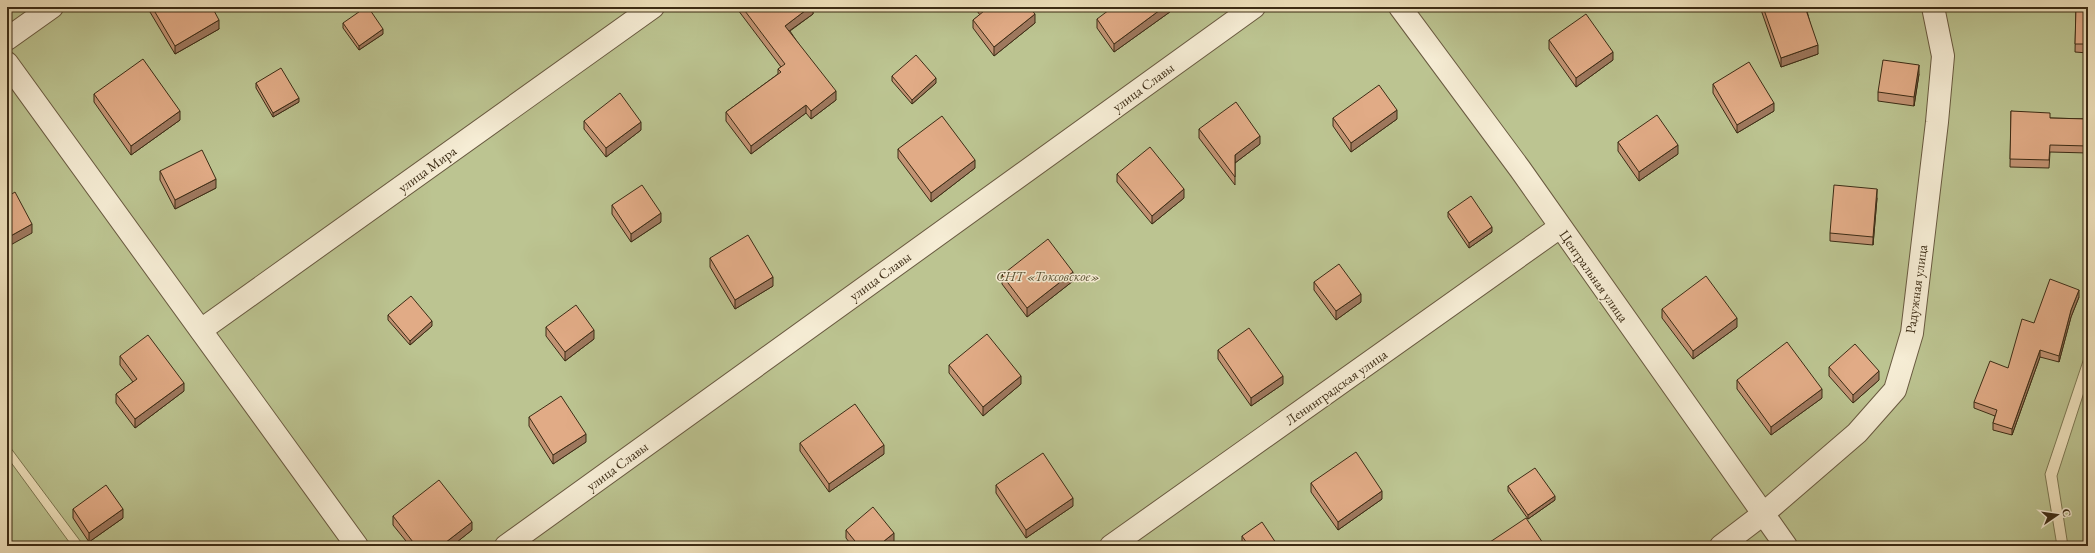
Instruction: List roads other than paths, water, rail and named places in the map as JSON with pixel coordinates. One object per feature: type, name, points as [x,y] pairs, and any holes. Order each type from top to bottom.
[{"type":"street","points":[[7,39],[52,7]]},
{"type":"street","name":"улица Мира","points":[[201,330],[654,7]]},
{"type":"street","name":"улица Славы","points":[[506,546],[1254,7]]},
{"type":"street","name":"Центральная улица","points":[[1400,7],[1520,169],[1786,546]]},
{"type":"street","name":"Радужная улица","points":[[1721,546],[1763,514],[1857,433],[1895,390],[1912,333],[1937,122],[1943,56],[1933,7]]},
{"type":"street","points":[[7,63],[357,546]]},
{"type":"street","name":"Ленинградская улица","points":[[1111,546],[1560,227]]},
{"type":"park label","name":"СНТ «Токсовское»","points":[[1048,276]]}]
